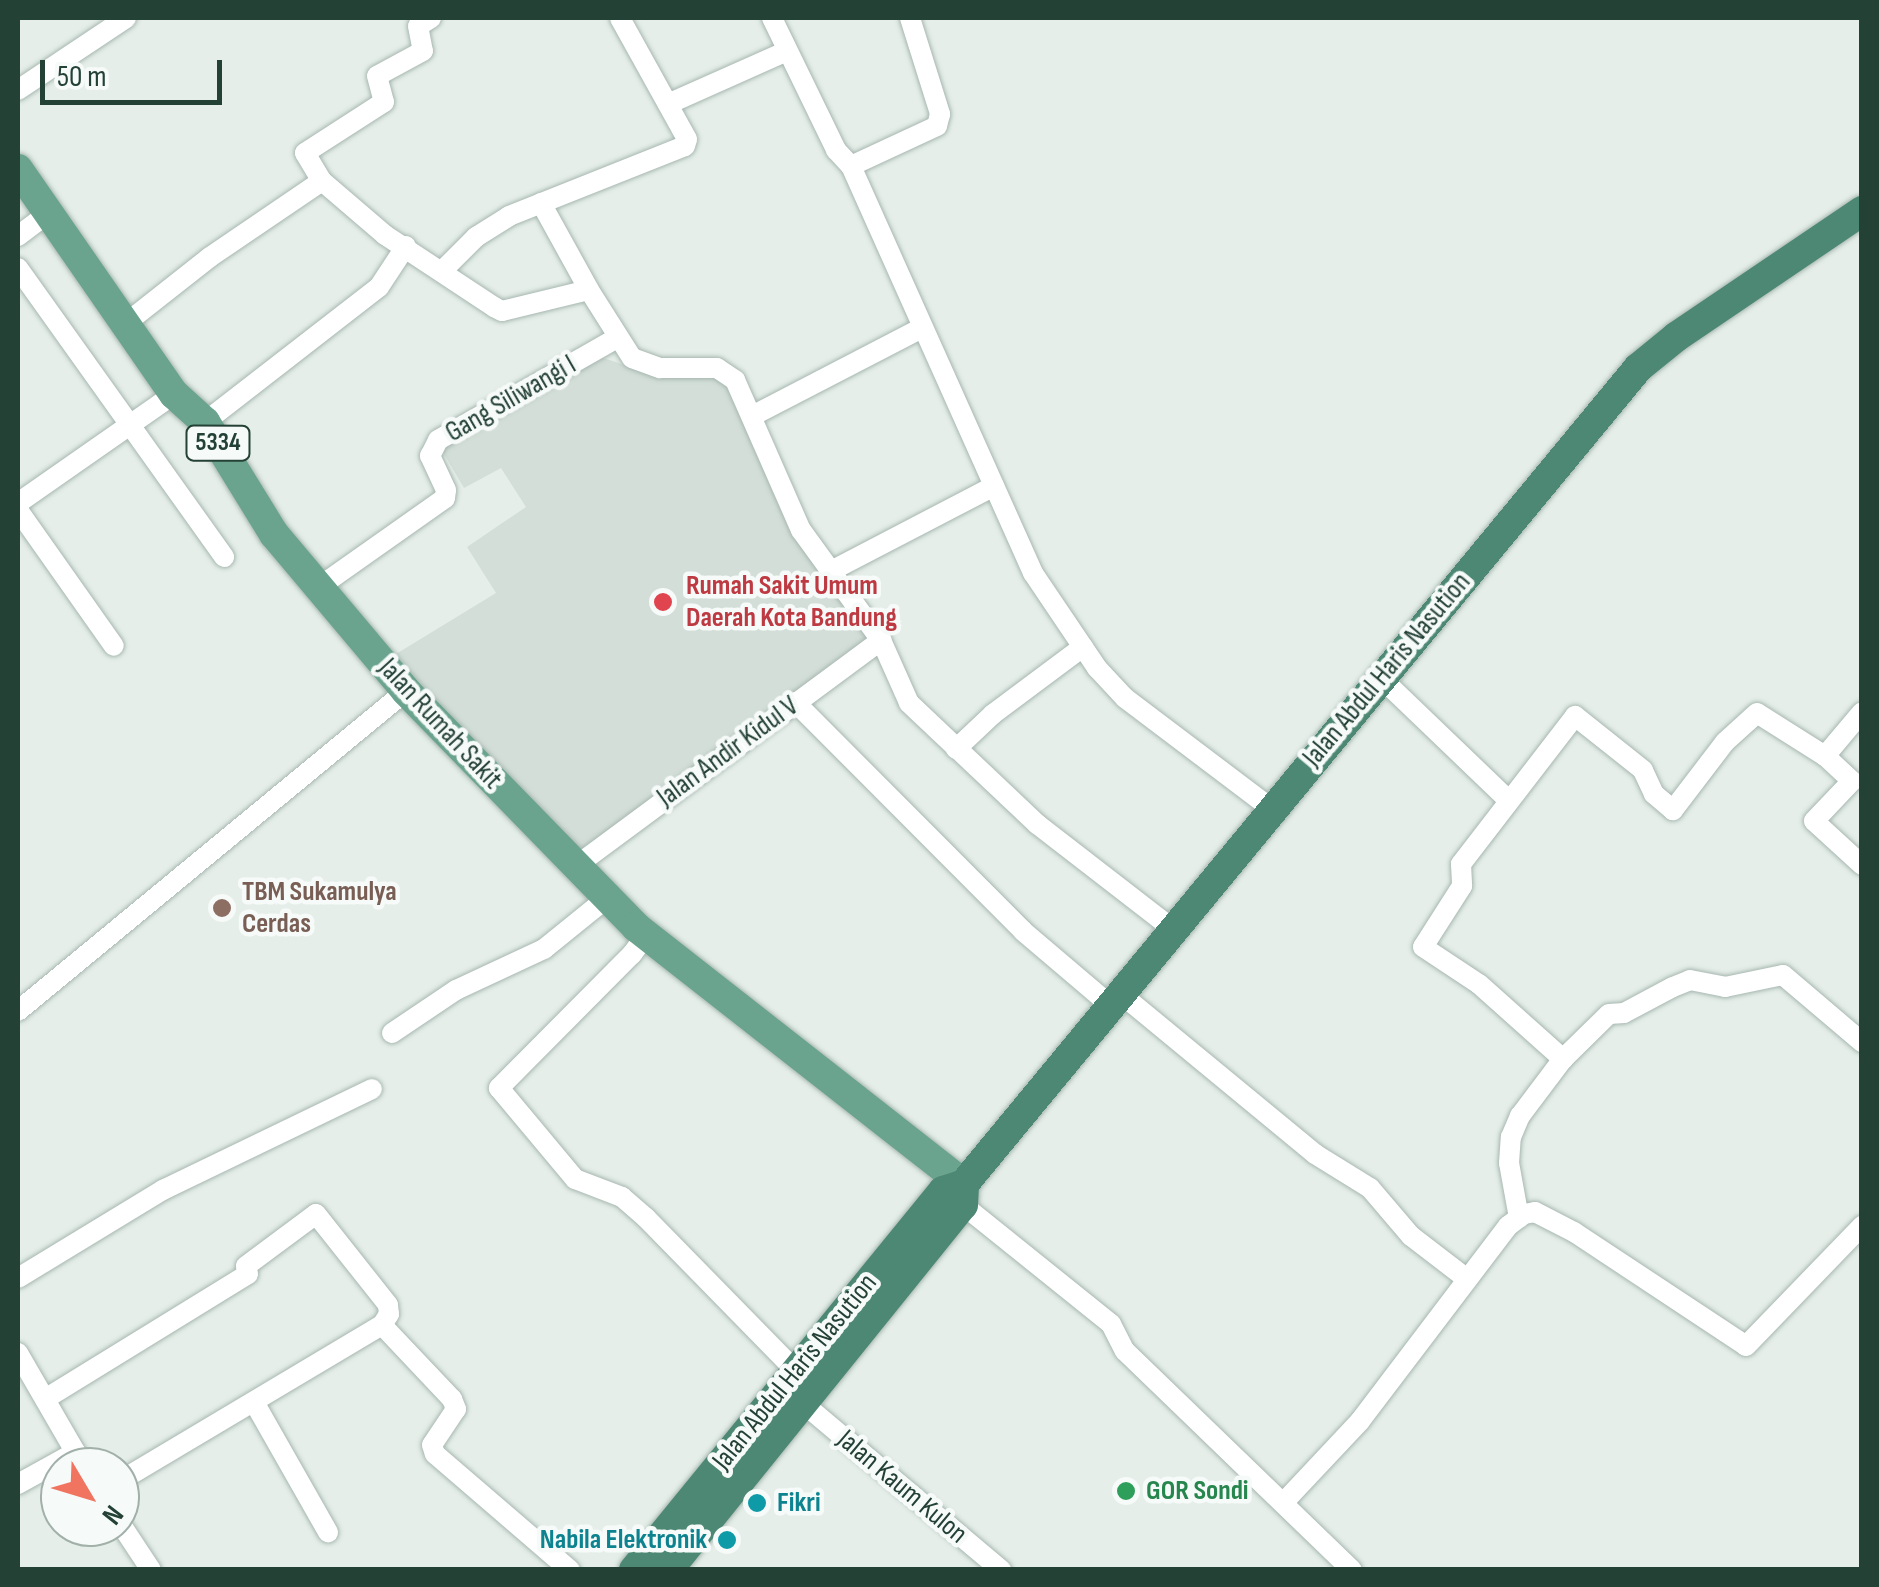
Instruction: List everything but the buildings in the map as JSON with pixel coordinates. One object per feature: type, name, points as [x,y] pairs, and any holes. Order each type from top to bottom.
[{"type":"highway","name":"Jalan Abdul Haris Nasution","points":[[668,1570],[804,1404],[1173,929],[1638,368],[1676,337],[1862,210]]},
{"type":"highway","name":"Jalan Abdul Haris Nasution","points":[[634,1570],[943,1191],[963,1195]]},
{"type":"main road","name":"Jalan Rumah Sakit","points":[[18,170],[174,394],[205,422],[274,534],[406,691],[646,935],[963,1195]]},
{"type":"street","points":[[18,90],[126,18]]},
{"type":"street","points":[[431,18],[418,26],[423,52],[377,76],[384,102],[305,153],[322,181],[385,235],[502,311],[589,290]]},
{"type":"street","points":[[442,271],[476,237],[541,203],[685,146],[687,139],[620,18]]},
{"type":"street","points":[[772,18],[836,150],[850,166],[1033,574],[1082,647],[1125,698],[1272,809]]},
{"type":"street","points":[[850,166],[936,126],[940,114],[910,18]]},
{"type":"street","points":[[668,104],[787,50]]},
{"type":"street","points":[[126,324],[210,257],[322,181]]},
{"type":"street","points":[[541,203],[624,351],[643,365],[717,368],[735,380],[800,530],[881,640],[910,703],[1038,824],[1173,929]]},
{"type":"street","points":[[18,236],[48,213]]},
{"type":"street","points":[[205,422],[379,288],[406,246]]},
{"type":"street","points":[[18,268],[224,558]]},
{"type":"street","points":[[752,416],[922,328]]},
{"type":"street","name":"Gang Siliwangi I","points":[[319,587],[445,498],[446,490],[430,456],[438,440],[617,338]]},
{"type":"street","points":[[114,646],[18,506],[174,394]]},
{"type":"street","points":[[829,572],[994,486]]},
{"type":"street","name":"Jalan Andir Kidul V","points":[[576,866],[881,640]]},
{"type":"street","points":[[956,750],[1004,705],[1082,647]]},
{"type":"street","points":[[1381,678],[1508,800]]},
{"type":"street","points":[[20,1006],[406,691]]},
{"type":"street","points":[[796,702],[1023,931],[1315,1154],[1370,1188],[1402,1227],[1467,1279]]},
{"type":"street","points":[[1825,756],[1862,712]]},
{"type":"street","points":[[1563,1059],[1479,984],[1422,946],[1462,886],[1461,864],[1575,716],[1642,770],[1654,794],[1673,810],[1725,742],[1757,713],[1825,756],[1852,781],[1814,821],[1862,864]]},
{"type":"street","points":[[392,1033],[456,990],[544,948],[607,898]]},
{"type":"street","points":[[646,935],[632,954],[498,1088],[575,1179],[622,1197],[796,1371]]},
{"type":"street","points":[[1520,1218],[1509,1163],[1511,1137],[1520,1116],[1563,1059],[1609,1014],[1624,1013],[1690,980],[1725,987],[1783,974],[1862,1042]]},
{"type":"street","points":[[18,1278],[163,1190],[372,1089]]},
{"type":"street","points":[[963,1195],[1111,1324],[1125,1351],[1352,1570]]},
{"type":"street","points":[[1284,1502],[1360,1421],[1467,1279],[1520,1218],[1535,1212],[1574,1232],[1746,1346],[1862,1226]]},
{"type":"street","points":[[45,1400],[248,1274],[246,1266],[316,1214],[388,1305],[389,1314],[382,1326],[140,1469]]},
{"type":"street","points":[[382,1326],[452,1400],[456,1409],[432,1444],[432,1450],[570,1570]]},
{"type":"street","points":[[18,1353],[72,1447]]},
{"type":"street","points":[[254,1402],[328,1532]]},
{"type":"street","name":"Jalan Kaum Kulon","points":[[804,1404],[1000,1570]]},
{"type":"street","points":[[136,1547],[151,1570]]},
{"type":"shaded area","name":"Rumah Sakit Umum Daerah Kota Bandung","points":[[594,355],[634,368],[727,379],[769,468],[877,638],[585,853],[496,774],[396,654],[496,593],[467,547],[526,507],[501,468],[464,488],[437,442]]},
{"type":"place","name":"Rumah Sakit Umum Daerah Kota Bandung","points":[[663,602]]},
{"type":"place","name":"TBM Sukamulya Cerdas","points":[[222,908]]},
{"type":"place","name":"GOR Sondi","points":[[1126,1491]]},
{"type":"place","name":"Fikri","points":[[757,1503]]},
{"type":"place","name":"Nabila Elektronik","points":[[727,1540]]}]
